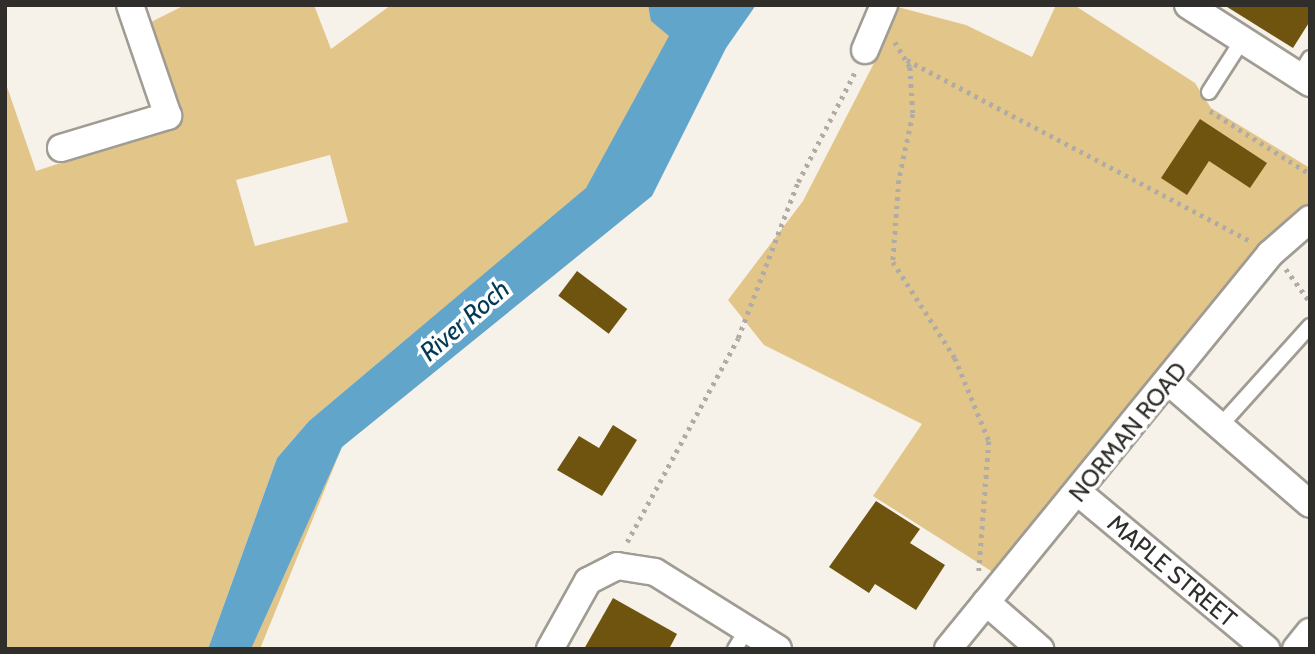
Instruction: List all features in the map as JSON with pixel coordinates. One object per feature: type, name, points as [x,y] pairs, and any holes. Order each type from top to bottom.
[{"type":"street","points":[[61,148],[168,116],[130,5]]},
{"type":"street","points":[[1188,5],[1243,39],[1306,72]]},
{"type":"street","name":"NORMAN ROAD","points":[[948,649],[1079,493],[1270,254],[1310,219]]},
{"type":"street","points":[[1169,382],[1310,504]]},
{"type":"street","name":"MAPLE STREET","points":[[1079,493],[1266,649]]},
{"type":"street","points":[[550,649],[587,580],[616,556],[655,572],[741,640],[778,649]]},
{"type":"street","points":[[986,602],[1040,649]]},
{"type":"street","points":[[1296,649],[1310,632]]},
{"type":"lane","points":[[1209,92],[1243,39]]},
{"type":"lane","points":[[1220,426],[1310,327]]},
{"type":"path","points":[[616,556],[631,540],[738,338],[797,182],[875,27],[900,45],[906,60],[913,114],[898,180],[893,262],[955,358],[989,441],[979,576],[986,602]]},
{"type":"path","points":[[906,60],[1270,254],[1310,302]]},
{"type":"path","points":[[1209,92],[1204,106],[1210,111],[1310,174]]},
{"type":"shaded area","points":[[185,5],[314,5],[331,49],[391,5],[648,5],[652,21],[670,36],[586,189],[309,421],[277,458],[208,649],[5,649],[5,81],[36,171],[177,125],[149,23]],"holes":[[[330,155],[348,222],[255,246],[236,180]]]},
{"type":"shaded area","points":[[1056,5],[1074,5],[1195,83],[1211,108],[1310,168],[1310,209],[999,576],[873,496],[922,424],[764,345],[728,300],[803,201],[873,65],[894,6],[966,25],[1032,57]]},
{"type":"shaded area","points":[[342,447],[260,649],[251,649],[271,600]]},
{"type":"water","name":"River Roch","points":[[648,5],[756,5],[726,48],[652,196],[342,447],[251,649],[208,649],[277,458],[309,421],[586,188],[669,36],[651,21]]},
{"type":"building","points":[[1224,5],[1310,5],[1310,21],[1293,48]]},
{"type":"building","points":[[1200,119],[1267,163],[1250,188],[1209,161],[1187,195],[1161,178]]},
{"type":"building","points":[[577,271],[627,309],[609,334],[558,296]]},
{"type":"building","points":[[613,425],[637,440],[602,496],[557,470],[579,436],[599,448]]},
{"type":"building","points":[[876,501],[920,529],[910,543],[945,565],[916,610],[875,584],[869,593],[829,567]]},
{"type":"building","points":[[613,598],[677,634],[669,649],[584,649]]}]
